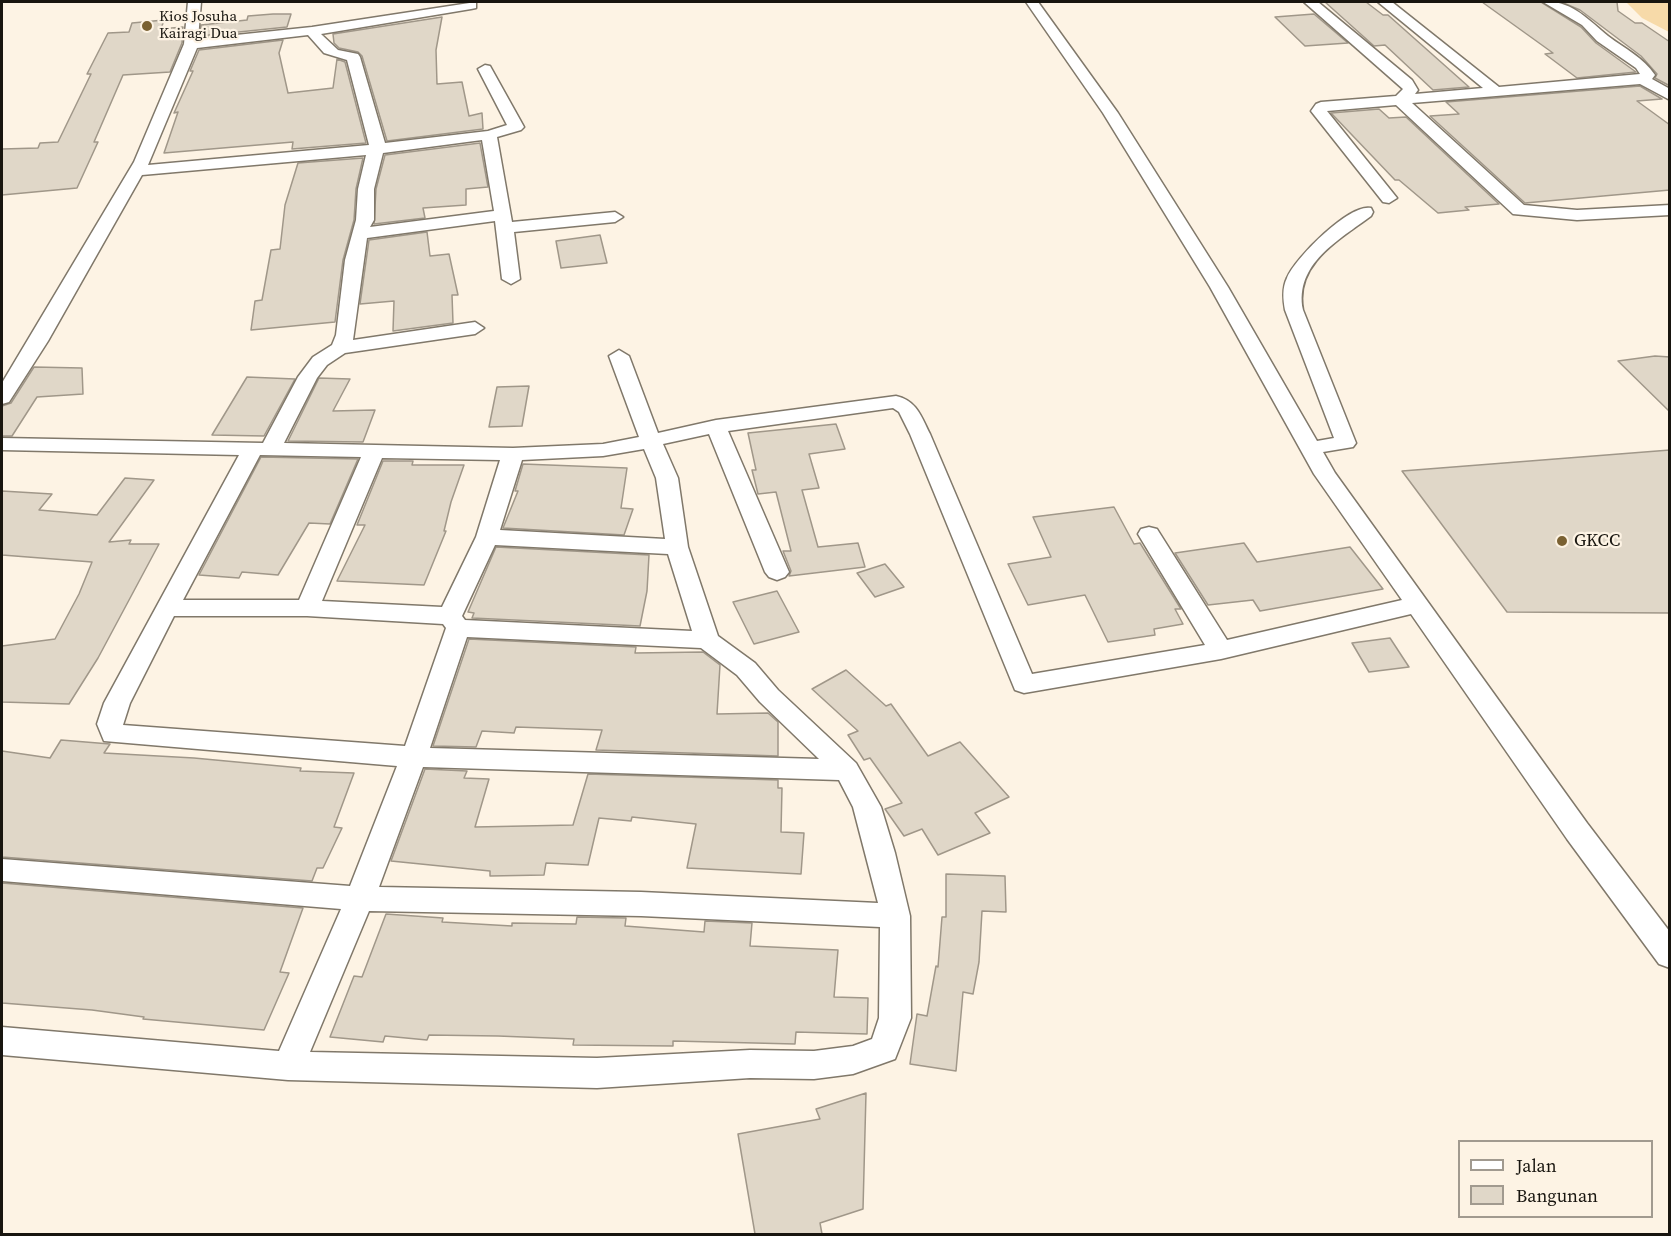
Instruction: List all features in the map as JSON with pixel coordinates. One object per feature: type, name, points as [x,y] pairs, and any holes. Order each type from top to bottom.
[{"type":"street","points":[[2,398],[38,341],[137,171],[191,44],[194,2]]},
{"type":"street","points":[[1032,2],[1110,113],[1219,287],[1309,448],[1416,605],[1670,955]]},
{"type":"street","points":[[1311,2],[1407,83],[1411,90],[1400,100]]},
{"type":"street","points":[[1384,2],[1496,92]]},
{"type":"street","points":[[1309,448],[1346,443],[1294,310],[1291,292],[1295,279],[1312,254],[1382,210],[1319,111],[1327,105],[1643,79],[1648,75],[1641,65],[1602,38],[1576,14],[1550,2]]},
{"type":"street","points":[[191,44],[312,31],[471,5]]},
{"type":"street","points":[[312,31],[324,49],[334,55],[353,57],[377,143],[366,189],[365,220],[359,234],[346,335],[340,348]]},
{"type":"street","points":[[137,171],[374,149],[489,135],[516,127],[485,69]]},
{"type":"street","points":[[1643,79],[1670,96]]},
{"type":"street","points":[[1400,100],[1519,210],[1578,215],[1670,210]]},
{"type":"street","points":[[489,135],[504,221],[511,279]]},
{"type":"street","points":[[359,234],[504,221],[615,218]]},
{"type":"street","points":[[476,328],[340,348],[320,361],[211,523],[117,703],[110,724],[113,734],[414,757],[847,770]]},
{"type":"street","points":[[619,356],[634,401],[663,466],[670,488],[677,548],[707,640]]},
{"type":"street","points":[[2,444],[513,454],[603,450],[716,426],[896,402],[907,408],[1024,684],[1107,673],[1221,650],[1416,605]]},
{"type":"street","points":[[716,426],[777,572]]},
{"type":"street","points":[[307,608],[375,450]]},
{"type":"street","points":[[288,1066],[360,899],[414,757],[454,622],[487,537],[513,454]]},
{"type":"street","points":[[1149,534],[1221,650]]},
{"type":"street","points":[[487,537],[677,548]]},
{"type":"street","points":[[2,1041],[288,1066],[597,1073],[750,1064],[813,1065],[853,1060],[884,1049],[895,1018],[895,916],[881,853],[867,807],[847,770],[769,696],[746,669],[707,640],[454,622],[307,608],[168,608]]},
{"type":"street","points":[[2,870],[360,899],[641,904],[895,916]]},
{"type":"shaded area","points":[[1626,2],[1669,2],[1669,32],[1642,18]]},
{"type":"building","points":[[1325,2],[1366,2],[1383,15],[1388,15],[1469,87],[1433,90],[1385,45],[1374,46]]},
{"type":"building","points":[[1482,2],[1541,2],[1581,27],[1596,43],[1636,72],[1577,78],[1545,54],[1553,53]]},
{"type":"building","points":[[1561,2],[1617,2],[1618,11],[1635,23],[1642,23],[1670,42],[1670,86],[1655,78],[1657,74],[1641,56],[1580,10]]},
{"type":"building","points":[[291,14],[287,27],[200,36],[201,25],[247,20],[248,16]]},
{"type":"building","points":[[1314,14],[1348,43],[1305,46],[1275,17]]},
{"type":"building","points":[[442,17],[436,50],[437,84],[462,82],[469,116],[482,113],[483,129],[387,141],[362,56],[358,52],[339,48],[334,43],[333,34]]},
{"type":"building","points":[[164,20],[161,29],[183,27],[182,43],[170,72],[123,75],[94,142],[98,142],[77,188],[2,195],[2,149],[38,148],[40,143],[58,142],[91,74],[87,74],[108,33],[129,32],[132,23]]},
{"type":"building","points":[[283,40],[279,53],[288,93],[333,88],[337,59],[345,62],[366,143],[292,149],[293,142],[164,153],[178,112],[174,113],[193,71],[190,71],[199,50]]},
{"type":"building","points":[[1640,86],[1662,99],[1637,101],[1670,125],[1670,190],[1525,203],[1430,116],[1459,114],[1446,102]]},
{"type":"building","points":[[1379,109],[1389,118],[1406,117],[1499,204],[1465,207],[1469,210],[1438,213],[1399,180],[1395,180],[1331,113]]},
{"type":"building","points":[[480,143],[488,187],[466,189],[466,205],[423,208],[425,218],[374,224],[376,189],[385,155]]},
{"type":"building","points":[[363,158],[356,189],[354,220],[343,260],[335,322],[251,330],[255,301],[262,300],[271,250],[280,249],[285,205],[298,163]]},
{"type":"building","points":[[427,232],[430,256],[449,254],[458,295],[452,295],[453,323],[393,331],[394,301],[360,304],[369,240]]},
{"type":"building","points":[[600,235],[607,263],[561,268],[556,241]]},
{"type":"building","points":[[1655,356],[1670,357],[1670,412],[1618,361]]},
{"type":"building","points":[[34,367],[82,368],[83,394],[37,397],[12,436],[2,436],[2,406],[11,403]]},
{"type":"building","points":[[247,377],[295,379],[264,436],[212,435]]},
{"type":"building","points":[[319,378],[350,379],[333,411],[375,410],[363,442],[288,441]]},
{"type":"building","points":[[529,386],[522,426],[489,427],[497,387]]},
{"type":"building","points":[[836,424],[845,449],[809,454],[819,488],[802,490],[818,547],[858,543],[865,567],[789,576],[791,571],[783,551],[791,551],[776,492],[758,494],[752,470],[756,470],[748,433]]},
{"type":"building","name":"GKCC","points":[[1670,450],[1670,613],[1507,612],[1402,471]]},
{"type":"building","points":[[261,457],[358,459],[330,524],[309,523],[278,575],[242,572],[239,578],[199,575]]},
{"type":"building","points":[[383,461],[413,461],[412,465],[464,465],[451,502],[444,531],[446,531],[424,585],[337,581],[365,525],[357,525]]},
{"type":"building","points":[[523,464],[627,468],[621,508],[633,509],[624,535],[503,528],[518,491],[515,491]]},
{"type":"building","points":[[125,478],[154,480],[109,542],[131,540],[129,544],[159,544],[98,658],[69,704],[2,702],[2,646],[55,639],[79,594],[92,562],[2,555],[2,491],[52,494],[39,510],[97,515]]},
{"type":"building","points":[[1114,507],[1134,544],[1140,543],[1181,609],[1175,609],[1183,624],[1154,629],[1155,635],[1108,642],[1085,595],[1028,605],[1008,564],[1051,557],[1033,517]]},
{"type":"building","points":[[1244,543],[1257,562],[1350,547],[1383,589],[1260,611],[1253,600],[1208,605],[1175,553]]},
{"type":"building","points":[[496,547],[649,555],[647,591],[640,626],[472,618],[474,613],[468,612]]},
{"type":"building","points":[[885,564],[904,587],[875,597],[857,573]]},
{"type":"building","points":[[777,591],[799,632],[754,644],[733,602]]},
{"type":"building","points":[[1390,638],[1409,667],[1369,672],[1352,643]]},
{"type":"building","points":[[469,639],[636,647],[635,653],[703,652],[720,665],[717,714],[768,713],[778,722],[778,756],[596,750],[602,730],[516,727],[514,733],[482,731],[476,747],[433,746]]},
{"type":"building","points":[[846,670],[886,706],[891,704],[928,756],[960,742],[1009,797],[975,813],[990,833],[938,855],[922,829],[904,836],[885,809],[902,803],[870,758],[864,760],[848,735],[858,731],[812,689]]},
{"type":"building","points":[[61,740],[110,744],[104,753],[194,758],[301,768],[300,771],[354,773],[334,827],[342,828],[323,868],[317,868],[312,881],[2,857],[2,751],[50,758]]},
{"type":"building","points":[[425,769],[467,771],[464,778],[489,779],[475,827],[573,825],[588,774],[778,780],[778,788],[782,788],[781,832],[804,833],[801,874],[687,868],[696,824],[632,817],[631,821],[599,818],[588,865],[546,863],[544,875],[490,876],[490,871],[391,861]]},
{"type":"building","points":[[946,874],[1005,876],[1006,912],[982,911],[979,962],[973,994],[963,992],[956,1071],[910,1064],[917,1014],[927,1016],[936,966],[938,967],[942,917],[946,917]]},
{"type":"building","points":[[2,883],[303,908],[280,972],[289,973],[264,1030],[143,1019],[144,1017],[92,1010],[2,1003]]},
{"type":"building","points":[[386,914],[443,918],[442,922],[512,926],[512,923],[576,924],[577,917],[626,918],[625,926],[704,932],[705,921],[752,923],[750,946],[838,950],[834,997],[868,998],[867,1034],[796,1032],[795,1044],[673,1041],[673,1046],[573,1045],[574,1039],[498,1036],[429,1035],[427,1040],[385,1036],[383,1042],[330,1037],[354,976],[362,977]]},
{"type":"building","points":[[866,1093],[863,1209],[820,1223],[822,1234],[755,1234],[738,1134],[820,1119],[816,1109]]},
{"type":"place","name":"Kios Josuha Kairagi Dua","points":[[147,26]]},
{"type":"place","name":"GKCC","points":[[1562,541]]}]
